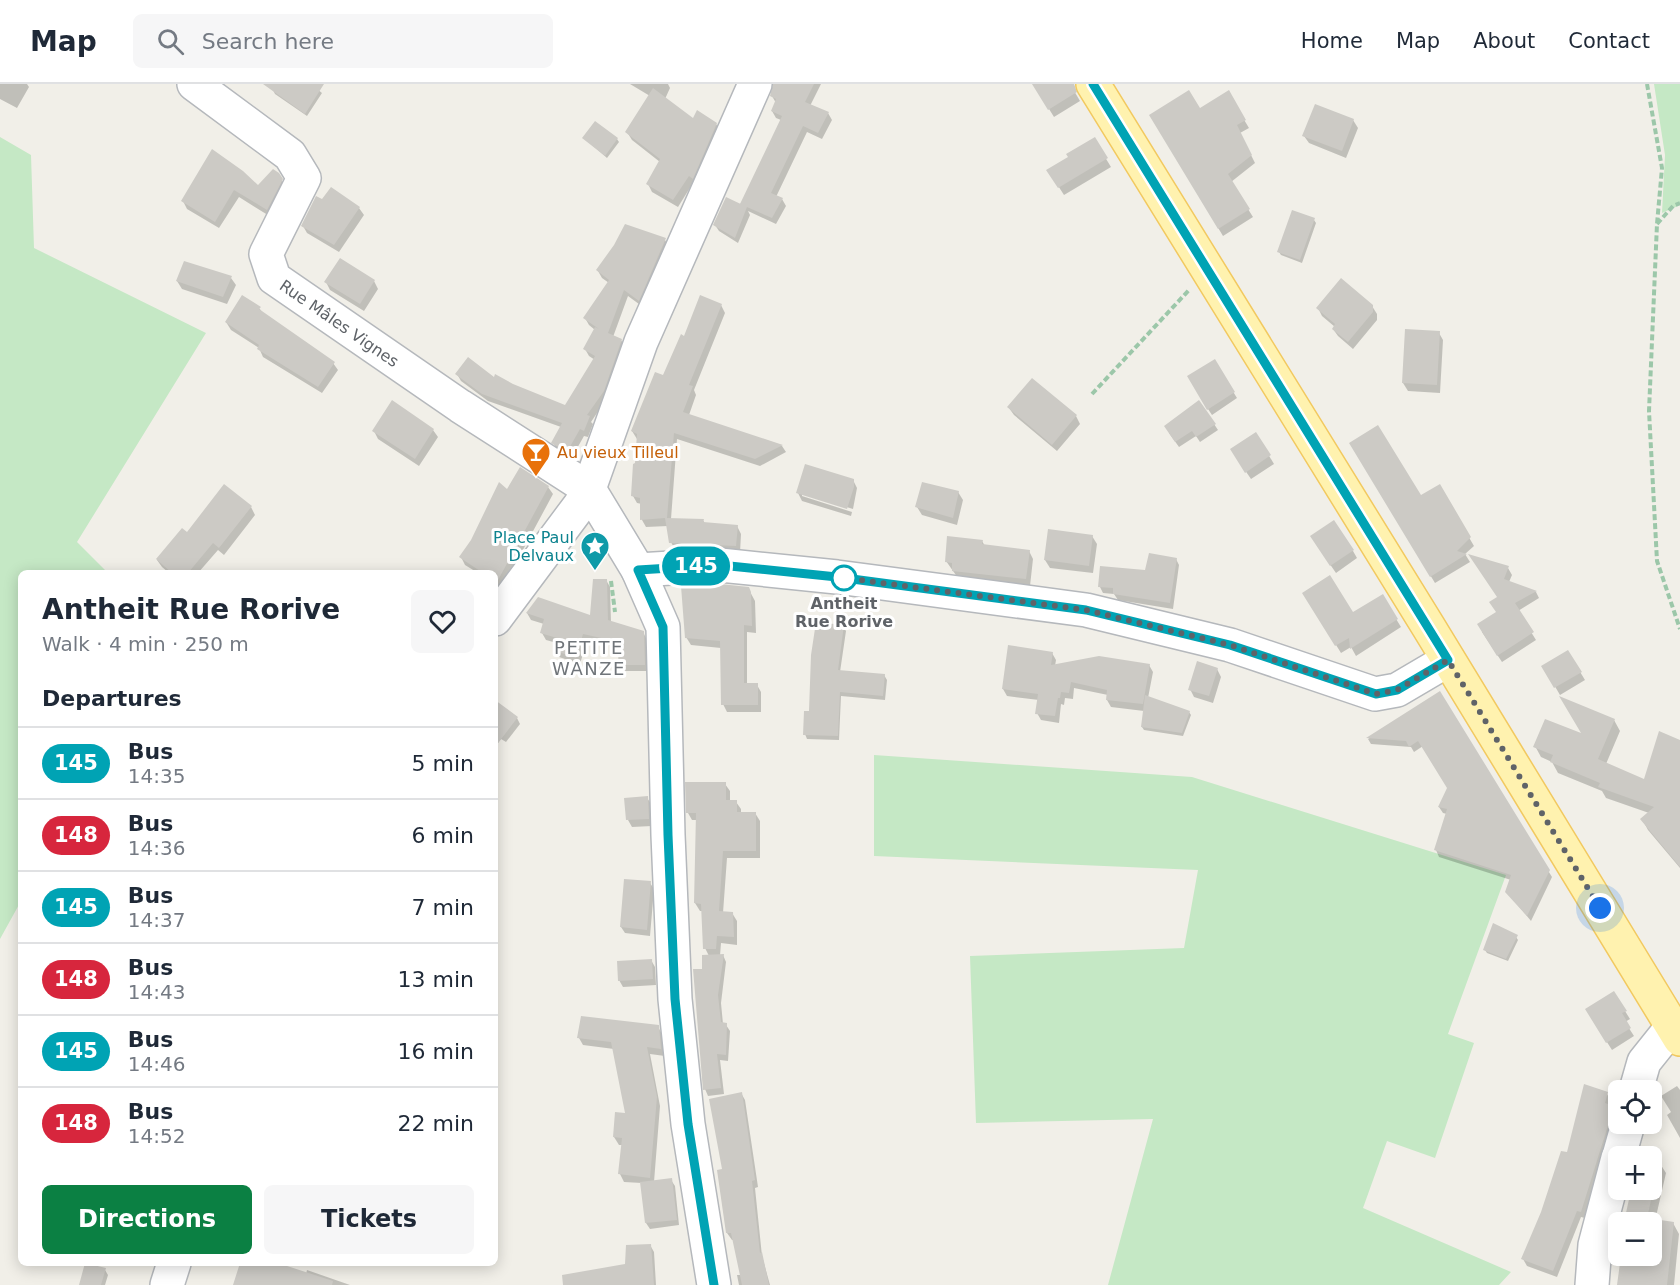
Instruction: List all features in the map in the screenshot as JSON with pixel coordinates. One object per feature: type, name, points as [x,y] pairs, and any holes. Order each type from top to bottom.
[{"type":"main road","points":[[1093,84],[1676,1033]]},
{"type":"street","name":"Rue Mâles Vignes","points":[[194,84],[290,155],[304,178],[266,254],[274,278],[460,406],[589,489]]},
{"type":"street","points":[[498,615],[580,505],[589,489],[641,342],[754,84]]},
{"type":"street","points":[[589,489],[625,573],[663,627],[675,999],[688,1124],[714,1285]]},
{"type":"street","points":[[625,573],[720,565],[837,577],[1086,610],[1230,645],[1376,694],[1397,690],[1448,660]]},
{"type":"street","points":[[1639,1080],[1644,1062],[1676,1033]]},
{"type":"street","points":[[1592,1285],[1595,1245],[1608,1197]]},
{"type":"street","points":[[167,1285],[173,1266]]},
{"type":"path","points":[[1647,84],[1662,168],[1657,224],[1649,411],[1657,561],[1680,629]]},
{"type":"path","points":[[1657,224],[1673,206],[1680,203]]},
{"type":"path","points":[[1092,394],[1208,270]]},
{"type":"path","points":[[615,612],[610,585],[625,573]]},
{"type":"green space","points":[[1654,84],[1680,84],[1680,205],[1662,213],[1665,155]]},
{"type":"green space","points":[[0,137],[31,155],[34,248],[206,333],[77,542],[105,570],[18,570],[18,906],[0,939]]},
{"type":"green space","points":[[874,755],[1192,777],[1506,875],[1448,1034],[1474,1043],[1435,1158],[1387,1141],[1363,1208],[1511,1272],[1499,1285],[1108,1285],[1153,1119],[976,1123],[970,956],[1184,948],[1198,870],[874,856]]},
{"type":"building","points":[[263,84],[324,84],[305,114]]},
{"type":"building","points":[[773,84],[814,84],[805,102],[829,112],[818,133],[803,126],[771,193],[783,198],[772,218],[740,204],[782,116],[771,111],[776,99],[770,96]]},
{"type":"building","points":[[1032,84],[1074,84],[1077,92],[1048,110]]},
{"type":"building","points":[[653,88],[693,118],[697,110],[717,123],[693,179],[689,176],[673,200],[646,184],[660,159],[625,132]]},
{"type":"building","points":[[1189,90],[1200,108],[1229,90],[1246,120],[1237,125],[1252,155],[1228,174],[1250,209],[1218,229],[1149,115]]},
{"type":"building","points":[[1315,104],[1354,119],[1342,151],[1302,136]]},
{"type":"building","points":[[595,121],[618,138],[605,156],[582,138]]},
{"type":"building","points":[[1095,137],[1108,158],[1058,188],[1046,170],[1068,157],[1066,154]]},
{"type":"building","points":[[212,149],[258,185],[273,169],[279,173],[283,179],[267,210],[234,190],[215,222],[181,201]]},
{"type":"building","points":[[331,187],[360,207],[334,245],[301,226],[316,196],[322,199]]},
{"type":"building","points":[[726,197],[747,207],[735,238],[713,225]]},
{"type":"building","points":[[1292,210],[1315,218],[1300,260],[1277,252]]},
{"type":"building","points":[[625,224],[666,238],[639,301],[624,290],[608,333],[622,339],[604,391],[587,415],[590,416],[584,431],[580,429],[567,452],[551,443],[562,423],[482,394],[455,374],[468,357],[494,377],[495,374],[513,384],[565,405],[595,356],[583,349],[595,327],[599,329],[583,318],[609,280],[596,270],[614,245]]},
{"type":"building","points":[[340,258],[375,280],[360,304],[324,282]]},
{"type":"building","points":[[184,261],[232,276],[223,297],[176,281]]},
{"type":"building","points":[[1341,278],[1373,305],[1373,312],[1348,342],[1332,329],[1335,324],[1316,308]]},
{"type":"building","points":[[242,295],[335,362],[318,387],[257,349],[259,345],[225,322]]},
{"type":"building","points":[[700,295],[722,304],[689,385],[693,386],[683,412],[783,445],[755,459],[674,433],[667,518],[704,519],[703,522],[738,525],[736,546],[669,543],[665,518],[640,520],[640,498],[631,496],[637,434],[631,431],[655,372],[663,375],[681,334],[684,336]]},
{"type":"building","points":[[1405,329],[1440,331],[1437,385],[1402,383]]},
{"type":"building","points":[[1215,359],[1235,392],[1207,410],[1187,376]]},
{"type":"building","points":[[1032,378],[1077,415],[1052,445],[1007,407]]},
{"type":"building","points":[[392,400],[434,429],[415,459],[372,431]]},
{"type":"building","points":[[1199,400],[1216,424],[1196,437],[1192,431],[1175,442],[1164,426]]},
{"type":"building","points":[[1378,425],[1421,495],[1440,484],[1471,537],[1457,551],[1467,554],[1430,577],[1349,443]]},
{"type":"building","points":[[1256,432],[1271,455],[1245,473],[1230,449]]},
{"type":"building","points":[[805,464],[854,479],[854,487],[847,509],[796,493]]},
{"type":"building","points":[[520,467],[549,486],[498,580],[498,570],[478,570],[459,557],[471,540],[499,482],[507,489]]},
{"type":"building","points":[[922,482],[959,491],[953,518],[915,507]]},
{"type":"building","points":[[224,484],[252,506],[219,548],[213,543],[190,570],[169,570],[156,559],[182,528],[187,532]]},
{"type":"building","points":[[1334,520],[1354,550],[1330,566],[1310,536]]},
{"type":"building","points":[[1048,529],[1093,535],[1089,566],[1044,560]]},
{"type":"building","points":[[947,536],[983,540],[982,544],[1030,550],[1026,579],[952,571],[952,563],[945,562]]},
{"type":"building","points":[[1149,553],[1177,558],[1170,603],[1113,594],[1113,588],[1098,587],[1100,566],[1145,570]]},
{"type":"building","points":[[1468,554],[1509,566],[1504,579],[1537,591],[1515,603],[1534,632],[1497,656],[1477,624],[1496,612],[1489,602],[1497,597]]},
{"type":"building","points":[[1330,575],[1353,612],[1383,594],[1398,619],[1350,649],[1349,638],[1335,646],[1302,593]]},
{"type":"building","points":[[593,579],[607,579],[608,620],[644,631],[645,665],[618,665],[619,642],[583,634],[576,658],[553,650],[557,638],[540,633],[544,619],[526,613],[538,597],[590,615]]},
{"type":"building","points":[[720,584],[749,587],[751,592],[752,626],[744,625],[744,683],[758,683],[758,705],[721,705],[720,641],[685,638],[681,586]]},
{"type":"building","points":[[816,622],[844,625],[838,670],[885,674],[883,696],[840,692],[838,736],[803,735],[804,711],[809,711],[811,655]]},
{"type":"building","points":[[1008,645],[1053,652],[1051,665],[1099,656],[1150,664],[1143,704],[1106,700],[1107,690],[1071,682],[1069,693],[1061,692],[1058,698],[1055,716],[1035,714],[1038,694],[1002,689]]},
{"type":"building","points":[[1568,650],[1582,672],[1554,688],[1541,666]]},
{"type":"building","points":[[1197,661],[1218,668],[1209,696],[1188,690]]},
{"type":"building","points":[[1440,691],[1550,870],[1527,916],[1505,892],[1511,875],[1434,850],[1447,809],[1438,807],[1447,788],[1418,741],[1409,747],[1406,741],[1366,738]]},
{"type":"building","points":[[1145,695],[1190,711],[1182,733],[1141,727]]},
{"type":"building","points":[[1559,696],[1615,719],[1598,759],[1644,779],[1659,731],[1680,740],[1680,867],[1640,819],[1654,807],[1598,787],[1600,783],[1550,762],[1553,755],[1533,747],[1545,719],[1581,733]]},
{"type":"building","points":[[498,702],[518,717],[498,743]]},
{"type":"building","points":[[685,782],[726,782],[726,800],[737,800],[737,812],[756,812],[756,851],[723,851],[719,911],[733,912],[734,937],[717,936],[716,949],[703,949],[701,904],[694,903],[696,813],[686,813]]},
{"type":"building","points":[[648,796],[649,819],[626,820],[624,798]]},
{"type":"building","points":[[624,879],[651,881],[647,930],[620,927]]},
{"type":"building","points":[[1493,923],[1518,935],[1506,959],[1483,950]]},
{"type":"building","points":[[724,954],[718,995],[721,1022],[727,1023],[726,1055],[717,1054],[721,1088],[703,1090],[693,969],[702,969],[702,955]]},
{"type":"building","points":[[652,959],[653,979],[618,981],[617,961]]},
{"type":"building","points":[[1614,991],[1627,1011],[1622,1013],[1631,1028],[1606,1043],[1585,1009]]},
{"type":"building","points":[[581,1016],[659,1025],[661,1049],[647,1047],[657,1097],[650,1178],[618,1174],[622,1138],[613,1137],[615,1112],[625,1113],[611,1042],[577,1038]]},
{"type":"building","points":[[1584,1084],[1608,1092],[1605,1103],[1608,1104],[1608,1125],[1581,1212],[1577,1211],[1553,1271],[1521,1259],[1541,1212],[1561,1151],[1567,1152]]},
{"type":"building","points":[[742,1092],[755,1180],[752,1181],[760,1253],[762,1252],[769,1285],[742,1285],[731,1233],[726,1233],[717,1170],[722,1169],[709,1099]]},
{"type":"building","points":[[672,1178],[677,1220],[645,1223],[640,1182]]},
{"type":"building","points":[[1629,1200],[1651,1200],[1648,1212],[1626,1212]]},
{"type":"building","points":[[1662,1220],[1674,1222],[1667,1285],[1617,1285],[1620,1266],[1662,1266]]},
{"type":"building","points":[[651,1244],[654,1285],[563,1285],[562,1275],[625,1264],[626,1245]]},
{"type":"building","points":[[84,1266],[106,1268],[101,1285],[79,1285]]},
{"type":"building","points":[[239,1266],[287,1266],[333,1281],[332,1285],[233,1285]]},
{"type":"bus line","name":"145","points":[[714,1285],[688,1124],[675,999],[663,627],[638,570],[720,565],[837,577],[1086,610],[1230,645],[1376,694],[1397,690],[1448,660],[1093,84]]},
{"type":"place","name":"Au vieux Tilleul","points":[[536,478]]},
{"type":"place","name":"Place Paul Delvaux","points":[[595,572]]},
{"type":"place","name":"Antheit Rue Rorive","points":[[844,578]]},
{"type":"district","name":"PETITE WANZE","points":[[589,657]]},
{"type":"route","points":[[844,578],[837,577],[1086,610],[1230,645],[1376,694],[1397,690],[1448,660],[1600,908]]}]
